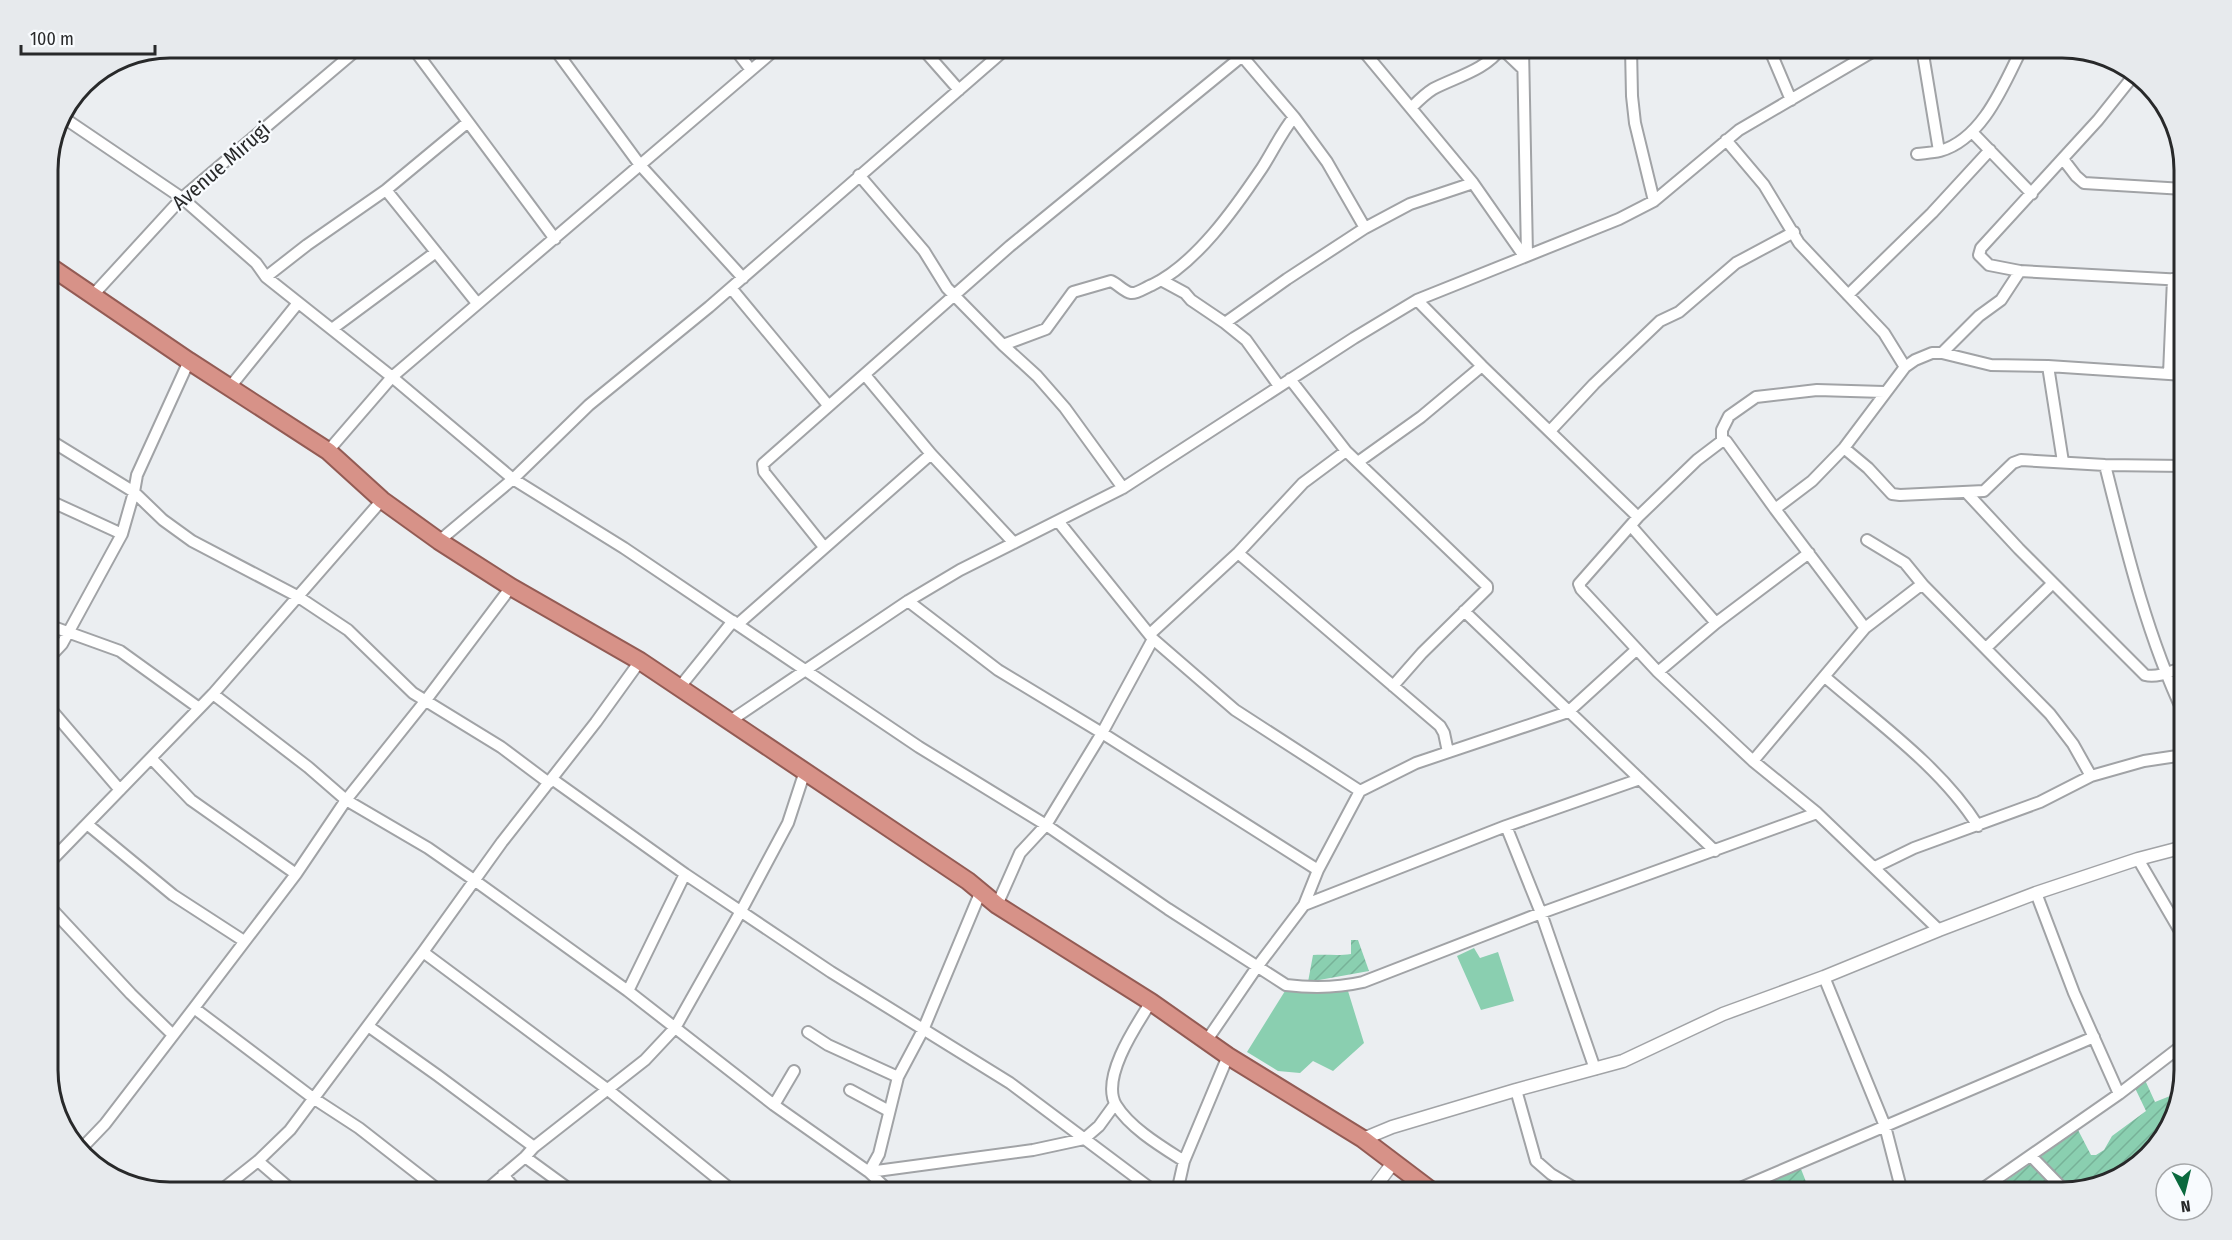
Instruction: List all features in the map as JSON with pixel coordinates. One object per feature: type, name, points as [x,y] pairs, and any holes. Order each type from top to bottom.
[{"type":"highway","points":[[59,272],[189,361],[328,451],[382,500],[439,541],[511,587],[640,661],[981,891],[997,905],[1151,1002],[1228,1056],[1363,1139],[1419,1182]]},
{"type":"street","points":[[824,547],[762,468],[763,464],[1010,246],[1237,58]]},
{"type":"street","points":[[1251,58],[1327,162],[1365,228]]},
{"type":"street","points":[[1370,58],[1473,183],[1526,256]]},
{"type":"street","points":[[1412,107],[1431,90],[1492,58]]},
{"type":"street","points":[[1512,58],[1523,69]]},
{"type":"street","points":[[1523,58],[1526,256]]},
{"type":"street","points":[[1632,58],[1635,123],[1654,201]]},
{"type":"street","points":[[1773,58],[1791,100]]},
{"type":"street","points":[[730,721],[908,601],[960,570],[1123,488],[1279,386],[1417,300],[1619,219],[1654,201],[1726,140],[1859,58]]},
{"type":"street","points":[[1924,58],[1939,151]]},
{"type":"street","points":[[1917,154],[1939,151],[1972,132],[2016,58]]},
{"type":"street","name":"Avenue Mirugi","points":[[93,295],[182,198],[346,59]]},
{"type":"street","points":[[421,59],[555,239]]},
{"type":"street","points":[[562,59],[640,165],[743,278]]},
{"type":"street","points":[[743,59],[751,70]]},
{"type":"street","points":[[328,451],[392,377],[764,59]]},
{"type":"street","points":[[931,59],[958,90]]},
{"type":"street","points":[[439,541],[513,479],[589,405],[743,278],[995,59]]},
{"type":"street","points":[[2129,81],[2098,120],[1979,251],[1980,258],[1989,265],[2020,271],[2173,279]]},
{"type":"street","points":[[1003,345],[1046,329],[1073,292],[1111,281],[1133,293],[1161,280],[1195,254],[1232,210],[1294,117]]},
{"type":"street","points":[[70,122],[182,198],[256,262],[266,277],[392,377],[513,479],[624,548],[919,747],[1046,825],[1257,968],[1286,985],[1344,986],[1363,982],[1541,913],[1817,813]]},
{"type":"street","points":[[266,277],[307,245],[386,190],[468,122]]},
{"type":"street","points":[[1972,132],[2032,194]]},
{"type":"street","points":[[1726,140],[1764,184],[1794,231],[1799,243],[1884,333],[1905,367]]},
{"type":"street","points":[[1848,295],[1932,213],[1990,150]]},
{"type":"street","points":[[2063,159],[2084,183],[2173,188]]},
{"type":"street","points":[[859,175],[924,251],[947,288],[1037,376],[1065,408],[1123,488]]},
{"type":"street","points":[[1225,322],[1365,228],[1410,204],[1473,183]]},
{"type":"street","points":[[386,190],[477,303]]},
{"type":"street","points":[[1550,431],[1594,384],[1655,325],[1679,312],[1736,263],[1794,231]]},
{"type":"street","points":[[332,329],[436,252]]},
{"type":"street","points":[[1942,353],[1979,316],[2001,300],[2020,271]]},
{"type":"street","points":[[1161,280],[1185,293],[1198,306],[1225,322],[1251,345],[1279,386]]},
{"type":"street","points":[[731,288],[828,405]]},
{"type":"street","points":[[1417,300],[1550,431],[1635,521],[1716,623]]},
{"type":"street","points":[[230,387],[298,303]]},
{"type":"street","points":[[2169,374],[2173,330]]},
{"type":"street","points":[[1775,509],[1812,481],[1844,448],[1905,367],[1924,355],[1942,353],[1991,365],[2048,366],[2173,374]]},
{"type":"street","points":[[59,647],[122,534],[135,492],[137,475],[189,361]]},
{"type":"street","points":[[1358,462],[1421,417],[1482,366]]},
{"type":"street","points":[[2048,366],[2062,462]]},
{"type":"street","points":[[865,375],[931,454],[1014,543]]},
{"type":"street","points":[[1290,379],[1346,451],[1487,586],[1487,589],[1422,653],[1393,686]]},
{"type":"street","points":[[1722,441],[1722,430],[1729,416],[1756,397],[1817,390],[1884,392]]},
{"type":"street","points":[[1865,628],[1775,509],[1729,442],[1722,441],[1697,460],[1635,521],[1579,584],[1581,589],[1658,672],[1753,761],[1817,813],[1939,930]]},
{"type":"street","points":[[59,445],[135,492],[163,520],[192,541],[297,597],[348,630],[411,691],[501,747],[831,972],[1010,1083],[1142,1182]]},
{"type":"street","points":[[1844,448],[1869,468],[1892,494],[1900,495],[1987,490],[2017,461],[2173,466]]},
{"type":"street","points":[[997,905],[1020,853],[1046,825],[1102,733],[1152,636],[1238,553],[1304,483],[1346,451]]},
{"type":"street","points":[[679,688],[735,622],[931,454]]},
{"type":"street","points":[[2105,465],[2120,526],[2165,674],[2174,692]]},
{"type":"street","points":[[1966,492],[2019,549],[2145,675],[2153,676],[2174,671]]},
{"type":"street","points":[[59,853],[213,694],[382,500]]},
{"type":"street","points":[[59,505],[122,534]]},
{"type":"street","points":[[1058,521],[1152,636],[1235,710],[1360,791]]},
{"type":"street","points":[[1867,540],[1905,563],[1923,585],[1986,648],[2062,729],[2091,776]]},
{"type":"street","points":[[1238,553],[1440,726],[1448,752]]},
{"type":"street","points":[[1658,672],[1716,623],[1809,553]]},
{"type":"street","points":[[1986,648],[2053,583]]},
{"type":"street","points":[[1753,761],[1865,628],[1923,585]]},
{"type":"street","points":[[86,1143],[105,1124],[194,1008],[296,874],[346,800],[426,700],[511,587]]},
{"type":"street","points":[[908,601],[998,670],[1318,870]]},
{"type":"street","points":[[1464,611],[1715,851]]},
{"type":"street","points":[[59,630],[120,651],[199,708]]},
{"type":"street","points":[[1207,1040],[1304,905],[1318,870],[1360,791],[1400,769],[1568,712],[1636,650]]},
{"type":"street","points":[[232,1182],[258,1161],[290,1130],[474,880],[640,661]]},
{"type":"street","points":[[1825,677],[1938,777],[1969,811],[1978,826]]},
{"type":"street","points":[[213,694],[308,766],[346,800],[426,846],[474,880],[628,991],[774,1105],[869,1172],[877,1182]]},
{"type":"street","points":[[59,719],[120,790]]},
{"type":"street","points":[[1875,867],[1914,848],[2040,802],[2091,776],[2144,761],[2174,757]]},
{"type":"street","points":[[151,758],[191,800],[296,874]]},
{"type":"street","points":[[495,1182],[534,1147],[645,1060],[675,1028],[788,823],[805,771]]},
{"type":"street","points":[[1304,905],[1506,826],[1640,779]]},
{"type":"street","points":[[87,824],[172,895],[244,941]]},
{"type":"street","points":[[1506,826],[1541,913],[1595,1070]]},
{"type":"street","points":[[1363,1139],[1392,1127],[1516,1090],[1595,1070],[1640,1054],[1723,1014],[1824,978],[1939,930],[2036,893],[2138,859],[2174,850]]},
{"type":"street","points":[[2138,859],[2174,921]]},
{"type":"street","points":[[628,991],[685,874]]},
{"type":"street","points":[[869,1172],[879,1154],[898,1077],[924,1030],[981,891]]},
{"type":"street","points":[[2036,893],[2074,993],[2119,1094]]},
{"type":"street","points":[[59,917],[173,1035]]},
{"type":"street","points":[[423,952],[607,1089],[722,1182]]},
{"type":"street","points":[[1824,978],[1885,1126],[1899,1182]]},
{"type":"street","points":[[1151,1002],[1120,1054],[1113,1086],[1115,1104],[1146,1136],[1184,1161]]},
{"type":"street","points":[[194,1008],[314,1098],[359,1128],[428,1182]]},
{"type":"street","points":[[368,1026],[534,1147]]},
{"type":"street","points":[[808,1032],[828,1045],[898,1077]]},
{"type":"street","points":[[1754,1182],[2094,1037]]},
{"type":"street","points":[[1993,1182],[2119,1094],[2174,1052]]},
{"type":"street","points":[[1179,1182],[1184,1161],[1228,1056]]},
{"type":"street","points":[[774,1105],[794,1071]]},
{"type":"street","points":[[849,1090],[890,1111]]},
{"type":"street","points":[[1516,1090],[1536,1161],[1564,1182]]},
{"type":"street","points":[[869,1172],[1033,1150],[1084,1139],[1099,1126],[1115,1104]]},
{"type":"street","points":[[2031,1156],[2056,1182]]},
{"type":"street","points":[[525,1157],[559,1182]]},
{"type":"street","points":[[258,1161],[282,1182]]},
{"type":"street","points":[[1379,1182],[1393,1163]]},
{"type":"street","points":[[503,1175],[509,1182]]},
{"type":"green space","points":[[1351,940],[1358,940],[1369,971],[1308,982],[1313,955],[1351,954]]},
{"type":"green space","points":[[1474,948],[1480,958],[1498,952],[1514,1001],[1481,1010],[1457,956]]},
{"type":"green space","points":[[1285,991],[1348,991],[1364,1043],[1333,1071],[1313,1061],[1300,1073],[1278,1071],[1247,1052]]},
{"type":"green space","points":[[2145,1080],[2155,1102],[2170,1096],[2165,1112],[2150,1138],[2130,1158],[2104,1173],[2076,1181],[2004,1182],[2078,1130],[2091,1155],[2104,1150],[2112,1136],[2146,1111],[2135,1088]]},
{"type":"green space","points":[[1801,1169],[1806,1182],[1770,1182]]}]
